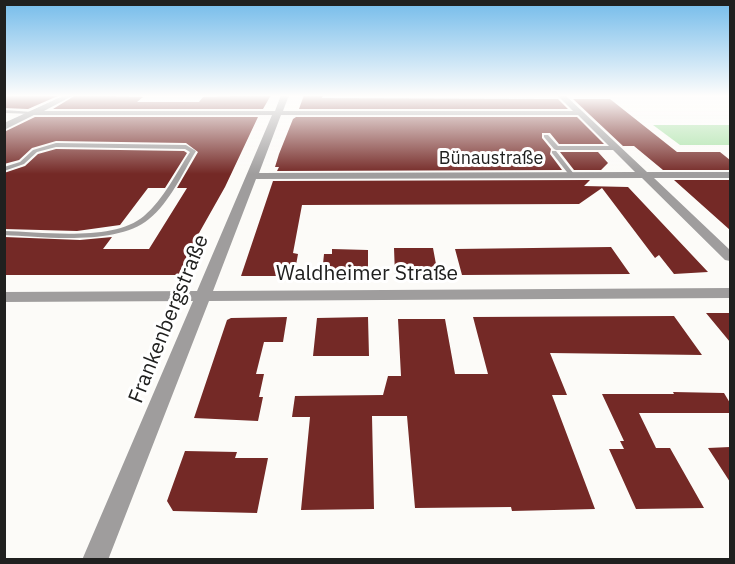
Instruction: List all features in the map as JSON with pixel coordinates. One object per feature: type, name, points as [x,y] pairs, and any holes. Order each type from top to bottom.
[{"type":"street","name":"Frankenbergstraße","points":[[95,560],[275,121]]},
{"type":"street","points":[[589,121],[730,257]]},
{"type":"street","name":"Bünaustraße","points":[[252,176],[730,175]]},
{"type":"street","name":"Waldheimer Straße","points":[[4,297],[730,293]]},
{"type":"lane","points":[[546,136],[556,148],[616,148]]},
{"type":"lane","points":[[4,233],[106,233],[143,222],[153,212],[193,151],[186,147],[56,145],[35,151],[22,163],[5,172]]},
{"type":"lane","points":[[554,152],[572,175]]},
{"type":"green space","points":[[653,125],[730,125],[730,145],[680,145]]},
{"type":"building","points":[[26,121],[256,121],[225,187],[190,249],[194,249],[181,275],[4,275],[4,237],[80,240],[112,237],[103,249],[149,249],[187,188],[177,188],[198,152],[186,143],[56,141],[32,148],[19,160],[4,164],[4,132]]},
{"type":"building","points":[[292,121],[581,121],[604,144],[559,144],[550,133],[542,133],[542,138],[551,149],[550,154],[562,170],[277,171],[279,167],[275,167]]},
{"type":"building","points":[[597,121],[638,121],[677,152],[720,152],[730,160],[730,170],[663,170],[634,146],[623,146]]},
{"type":"building","points":[[56,149],[184,151],[187,153],[165,188],[148,188],[120,225],[77,231],[4,229],[4,173],[25,166],[38,154]]},
{"type":"building","points":[[560,152],[598,152],[608,163],[601,170],[574,170]]},
{"type":"building","points":[[590,180],[584,186],[628,187],[708,272],[674,274],[659,255],[655,258],[602,188],[579,204],[302,205],[293,253],[298,254],[294,276],[241,276],[273,181]]},
{"type":"building","points":[[674,180],[730,180],[730,230]]},
{"type":"building","points":[[611,247],[630,274],[462,275],[455,249]]},
{"type":"building","points":[[394,248],[433,248],[438,275],[395,275]]},
{"type":"building","points":[[332,249],[368,250],[368,275],[322,274],[324,254],[332,254]]},
{"type":"building","points":[[706,313],[730,313],[730,342]]},
{"type":"building","points":[[674,316],[702,355],[550,353],[567,395],[552,395],[595,509],[512,511],[511,507],[415,508],[407,416],[372,416],[374,509],[301,510],[310,417],[292,417],[295,396],[383,395],[388,376],[401,376],[398,319],[445,319],[455,374],[488,374],[473,317]]},
{"type":"building","points":[[287,317],[283,342],[264,342],[256,374],[264,374],[259,397],[263,397],[258,421],[194,418],[227,320]]},
{"type":"building","points":[[368,317],[369,356],[313,356],[317,318]]},
{"type":"building","points":[[673,392],[724,393],[730,403],[730,413],[639,413],[656,448],[670,448],[704,508],[636,509],[609,449],[624,449],[620,441],[624,441],[602,394],[674,394]]},
{"type":"building","points":[[730,447],[730,482],[708,448]]},
{"type":"building","points":[[185,451],[237,452],[235,458],[268,458],[257,513],[173,511],[167,501]]}]
